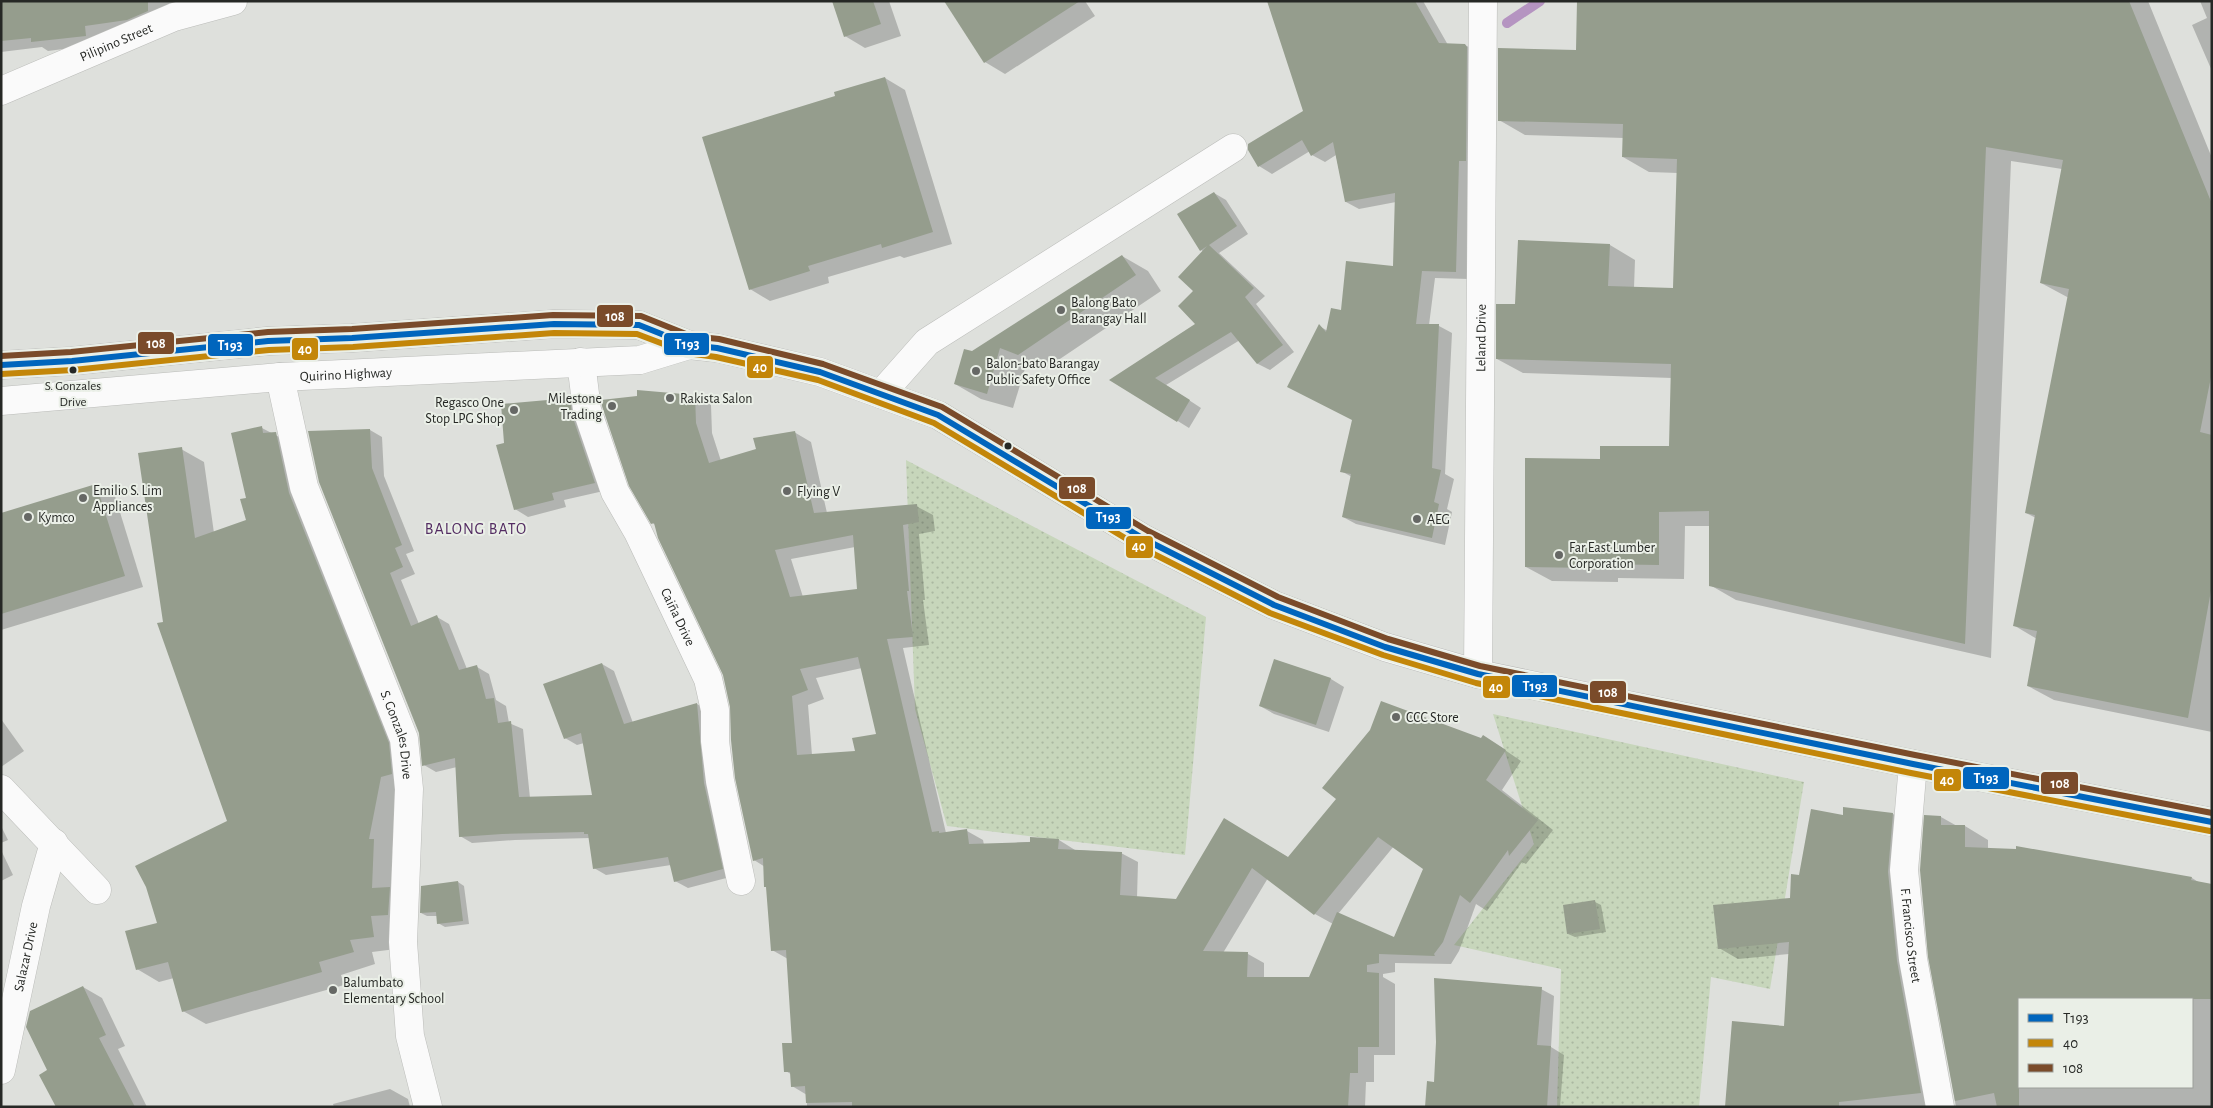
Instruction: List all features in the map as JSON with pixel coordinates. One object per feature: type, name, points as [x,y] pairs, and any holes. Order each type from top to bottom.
[{"type":"street","name":"Pilipino Street","points":[[1,92],[174,17],[233,1]]},
{"type":"street","name":"Leland Drive","points":[[1478,674],[1483,1]]},
{"type":"street","points":[[881,394],[927,342],[1232,148]]},
{"type":"street","name":"Quirino Highway","points":[[1,365],[72,361],[268,341],[352,338],[554,324],[639,326],[689,345],[717,348],[820,372],[938,416],[1144,539],[1274,605],[1385,647],[1478,674],[1913,764],[2212,822]]},
{"type":"street","name":"Quirino Highway","points":[[1,401],[280,377],[640,360],[689,345]]},
{"type":"street","name":"Caiña Drive","points":[[581,362],[587,410],[615,492],[638,532],[708,678],[715,710],[715,741],[720,781],[741,881]]},
{"type":"street","name":"S. Gonzales Drive","points":[[280,377],[304,487],[404,739],[409,789],[403,942],[410,1036],[428,1107]]},
{"type":"street","name":"F. Francisco Street","points":[[1913,764],[1904,870],[1913,959],[1940,1107]]},
{"type":"street","points":[[1,789],[97,890]]},
{"type":"street","name":"Salazar Drive","points":[[1,1070],[36,906],[54,843]]},
{"type":"green space","points":[[906,460],[1206,617],[1185,855],[947,826],[915,709]]},
{"type":"green space","points":[[1493,714],[1804,782],[1770,989],[1711,977],[1699,1107],[1557,1107],[1561,969],[1454,945],[1534,844]]},
{"type":"building","points":[[1,1],[148,1],[148,11],[127,20],[85,26],[86,36],[31,42],[31,38],[1,41]]},
{"type":"building","points":[[832,1],[873,1],[881,24],[844,37]]},
{"type":"building","points":[[944,1],[1080,1],[984,63]]},
{"type":"building","points":[[1267,1],[1415,1],[1439,43],[1465,44],[1467,47],[1466,161],[1459,161],[1456,272],[1422,271],[1416,324],[1439,324],[1432,468],[1441,470],[1434,502],[1439,504],[1432,538],[1342,517],[1351,474],[1340,472],[1352,420],[1287,387],[1319,324],[1326,332],[1331,308],[1341,310],[1346,261],[1393,266],[1395,193],[1345,202],[1333,142],[1311,156],[1302,140],[1258,167],[1248,150],[1248,144],[1303,111]]},
{"type":"building","points":[[1577,1],[2129,1],[2212,204],[2212,372],[2200,432],[2212,435],[2212,585],[2188,718],[2027,686],[2037,631],[2013,626],[2035,515],[2025,513],[2069,289],[2040,283],[2063,160],[1986,147],[1965,644],[1709,586],[1709,511],[1659,512],[1659,565],[1593,564],[1593,568],[1525,567],[1525,458],[1600,459],[1600,446],[1669,446],[1671,364],[1496,359],[1496,304],[1515,304],[1518,240],[1610,244],[1608,286],[1673,288],[1677,159],[1622,157],[1623,124],[1498,121],[1498,48],[1576,50]]},
{"type":"building","points":[[885,77],[933,232],[882,248],[881,244],[808,266],[810,271],[749,290],[702,137],[835,96],[834,92]]},
{"type":"building","points":[[1214,192],[1237,226],[1209,245],[1254,288],[1245,297],[1283,345],[1257,364],[1231,332],[1155,378],[1190,400],[1177,422],[1109,380],[1195,324],[1178,306],[1193,291],[1178,277],[1207,246],[1200,251],[1177,214]]},
{"type":"building","name":"Balong Bato Barangay Hall","points":[[1122,255],[1136,275],[1018,355],[1000,348],[987,394],[954,384],[964,349],[972,351]]},
{"type":"building","points":[[637,390],[695,395],[696,423],[709,463],[756,449],[753,438],[795,431],[814,513],[917,504],[919,522],[903,525],[909,591],[907,591],[913,637],[887,639],[932,832],[939,831],[939,833],[967,829],[969,844],[1030,842],[1030,837],[1059,839],[1058,849],[1122,852],[1120,895],[1176,899],[1224,818],[1288,857],[1336,799],[1322,788],[1370,730],[1381,701],[1481,738],[1483,735],[1506,750],[1486,780],[1538,820],[1509,856],[1508,850],[1470,903],[1460,895],[1443,942],[1434,954],[1435,956],[1379,954],[1379,963],[1367,965],[1367,972],[1379,973],[1379,1047],[1358,1047],[1358,1073],[1350,1073],[1348,1107],[852,1107],[852,1102],[806,1103],[805,1086],[791,1087],[790,1072],[784,1072],[782,1043],[792,1043],[786,950],[771,951],[763,858],[753,861],[735,778],[730,707],[723,675],[658,538],[654,523],[651,524],[629,486],[602,406],[601,400],[637,396]],"holes":[[[853,535],[857,589],[790,597],[775,550]],[[858,657],[876,734],[852,738],[855,751],[797,755],[792,696],[808,690],[800,669]],[[1378,837],[1423,869],[1394,937],[1337,912],[1309,977],[1247,977],[1248,952],[1203,951],[1252,868],[1314,915]]]},
{"type":"building","points":[[570,398],[572,415],[595,483],[552,493],[554,500],[514,510],[496,445],[504,443],[501,404]]},
{"type":"building","points":[[262,426],[263,433],[276,432],[289,493],[389,743],[392,774],[381,777],[369,839],[374,839],[372,888],[390,887],[388,915],[371,916],[374,937],[350,940],[354,952],[319,962],[322,972],[182,1012],[168,962],[136,970],[125,931],[157,923],[146,887],[135,866],[227,821],[157,623],[163,622],[138,453],[182,447],[195,538],[246,520],[240,499],[246,498],[231,433]]},
{"type":"building","points":[[370,429],[372,468],[402,545],[395,548],[403,567],[390,573],[411,626],[437,615],[459,670],[477,665],[486,699],[494,698],[498,723],[511,721],[519,797],[592,795],[581,733],[564,739],[543,684],[602,663],[624,724],[697,703],[704,783],[723,869],[674,882],[668,857],[593,869],[588,834],[584,834],[584,832],[459,837],[455,758],[422,766],[419,733],[319,482],[308,431]]},
{"type":"building","points":[[96,484],[125,576],[1,614],[1,513]]},
{"type":"building","points":[[1274,659],[1331,678],[1316,725],[1259,706]]},
{"type":"building","points":[[1843,807],[1893,813],[1888,872],[1897,961],[1921,1093],[1839,1102],[1839,1107],[1725,1107],[1732,1021],[1784,1026],[1789,942],[1718,949],[1713,905],[1790,898],[1791,874],[1799,875],[1811,809],[1843,815]]},
{"type":"building","points":[[1924,815],[1941,816],[1941,825],[1965,825],[1965,847],[2016,849],[2016,846],[2192,877],[2191,880],[2212,884],[2212,999],[2018,998],[2019,1107],[1997,1107],[1994,1093],[1955,1101],[1928,957],[1920,870]]},
{"type":"building","points":[[458,881],[463,921],[437,924],[436,912],[420,913],[421,886]]},
{"type":"building","points":[[1595,900],[1600,929],[1567,934],[1563,905]]},
{"type":"building","points":[[1434,978],[1542,987],[1537,1045],[1551,1046],[1547,1107],[1425,1107],[1427,1081],[1434,1082],[1436,1042]]},
{"type":"building","points":[[83,986],[106,1035],[99,1038],[135,1107],[56,1107],[39,1075],[47,1070],[26,1027],[30,1011]]},
{"type":"waterway","points":[[1507,23],[1540,1]]},
{"type":"transit line","name":"108","points":[[1,356],[71,352],[268,332],[352,329],[553,315],[641,316],[691,336],[719,339],[823,364],[942,407],[1148,531],[1278,597],[1388,639],[1480,666],[1915,755],[2212,813]]},
{"type":"transit line","name":"T193","points":[[1,365],[72,361],[268,341],[352,338],[554,324],[639,325],[689,345],[717,348],[820,372],[938,415],[1144,539],[1274,605],[1385,647],[1478,674],[1913,764],[2212,822]]},
{"type":"transit line","name":"40","points":[[1,374],[73,370],[269,350],[353,347],[554,333],[637,334],[687,353],[716,357],[818,380],[934,423],[1140,547],[1270,613],[1383,655],[1476,683],[1911,773],[2210,831]]},
{"type":"place","name":"Balong Bato Barangay Hall","points":[[1061,310]]},
{"type":"place","name":"S. Gonzales Drive","points":[[73,370]]},
{"type":"place","name":"Balon-bato Barangay Public Safety Office","points":[[976,371]]},
{"type":"place","name":"Rakista Salon","points":[[670,398]]},
{"type":"place","name":"Milestone Trading","points":[[612,406]]},
{"type":"place","name":"Regasco One Stop LPG Shop","points":[[514,410]]},
{"type":"place","name":"Flying V","points":[[787,491]]},
{"type":"place","name":"Emilio S. Lim Appliances","points":[[83,498]]},
{"type":"place","name":"Kymco","points":[[28,517]]},
{"type":"place","name":"AEG","points":[[1417,519]]},
{"type":"place","name":"Far East Lumber Corporation","points":[[1559,555]]},
{"type":"place","name":"CCC Store","points":[[1396,717]]},
{"type":"place","name":"Balumbato Elementary School","points":[[333,990]]},
{"type":"district","name":"BALONG BATO","points":[[476,528]]}]
